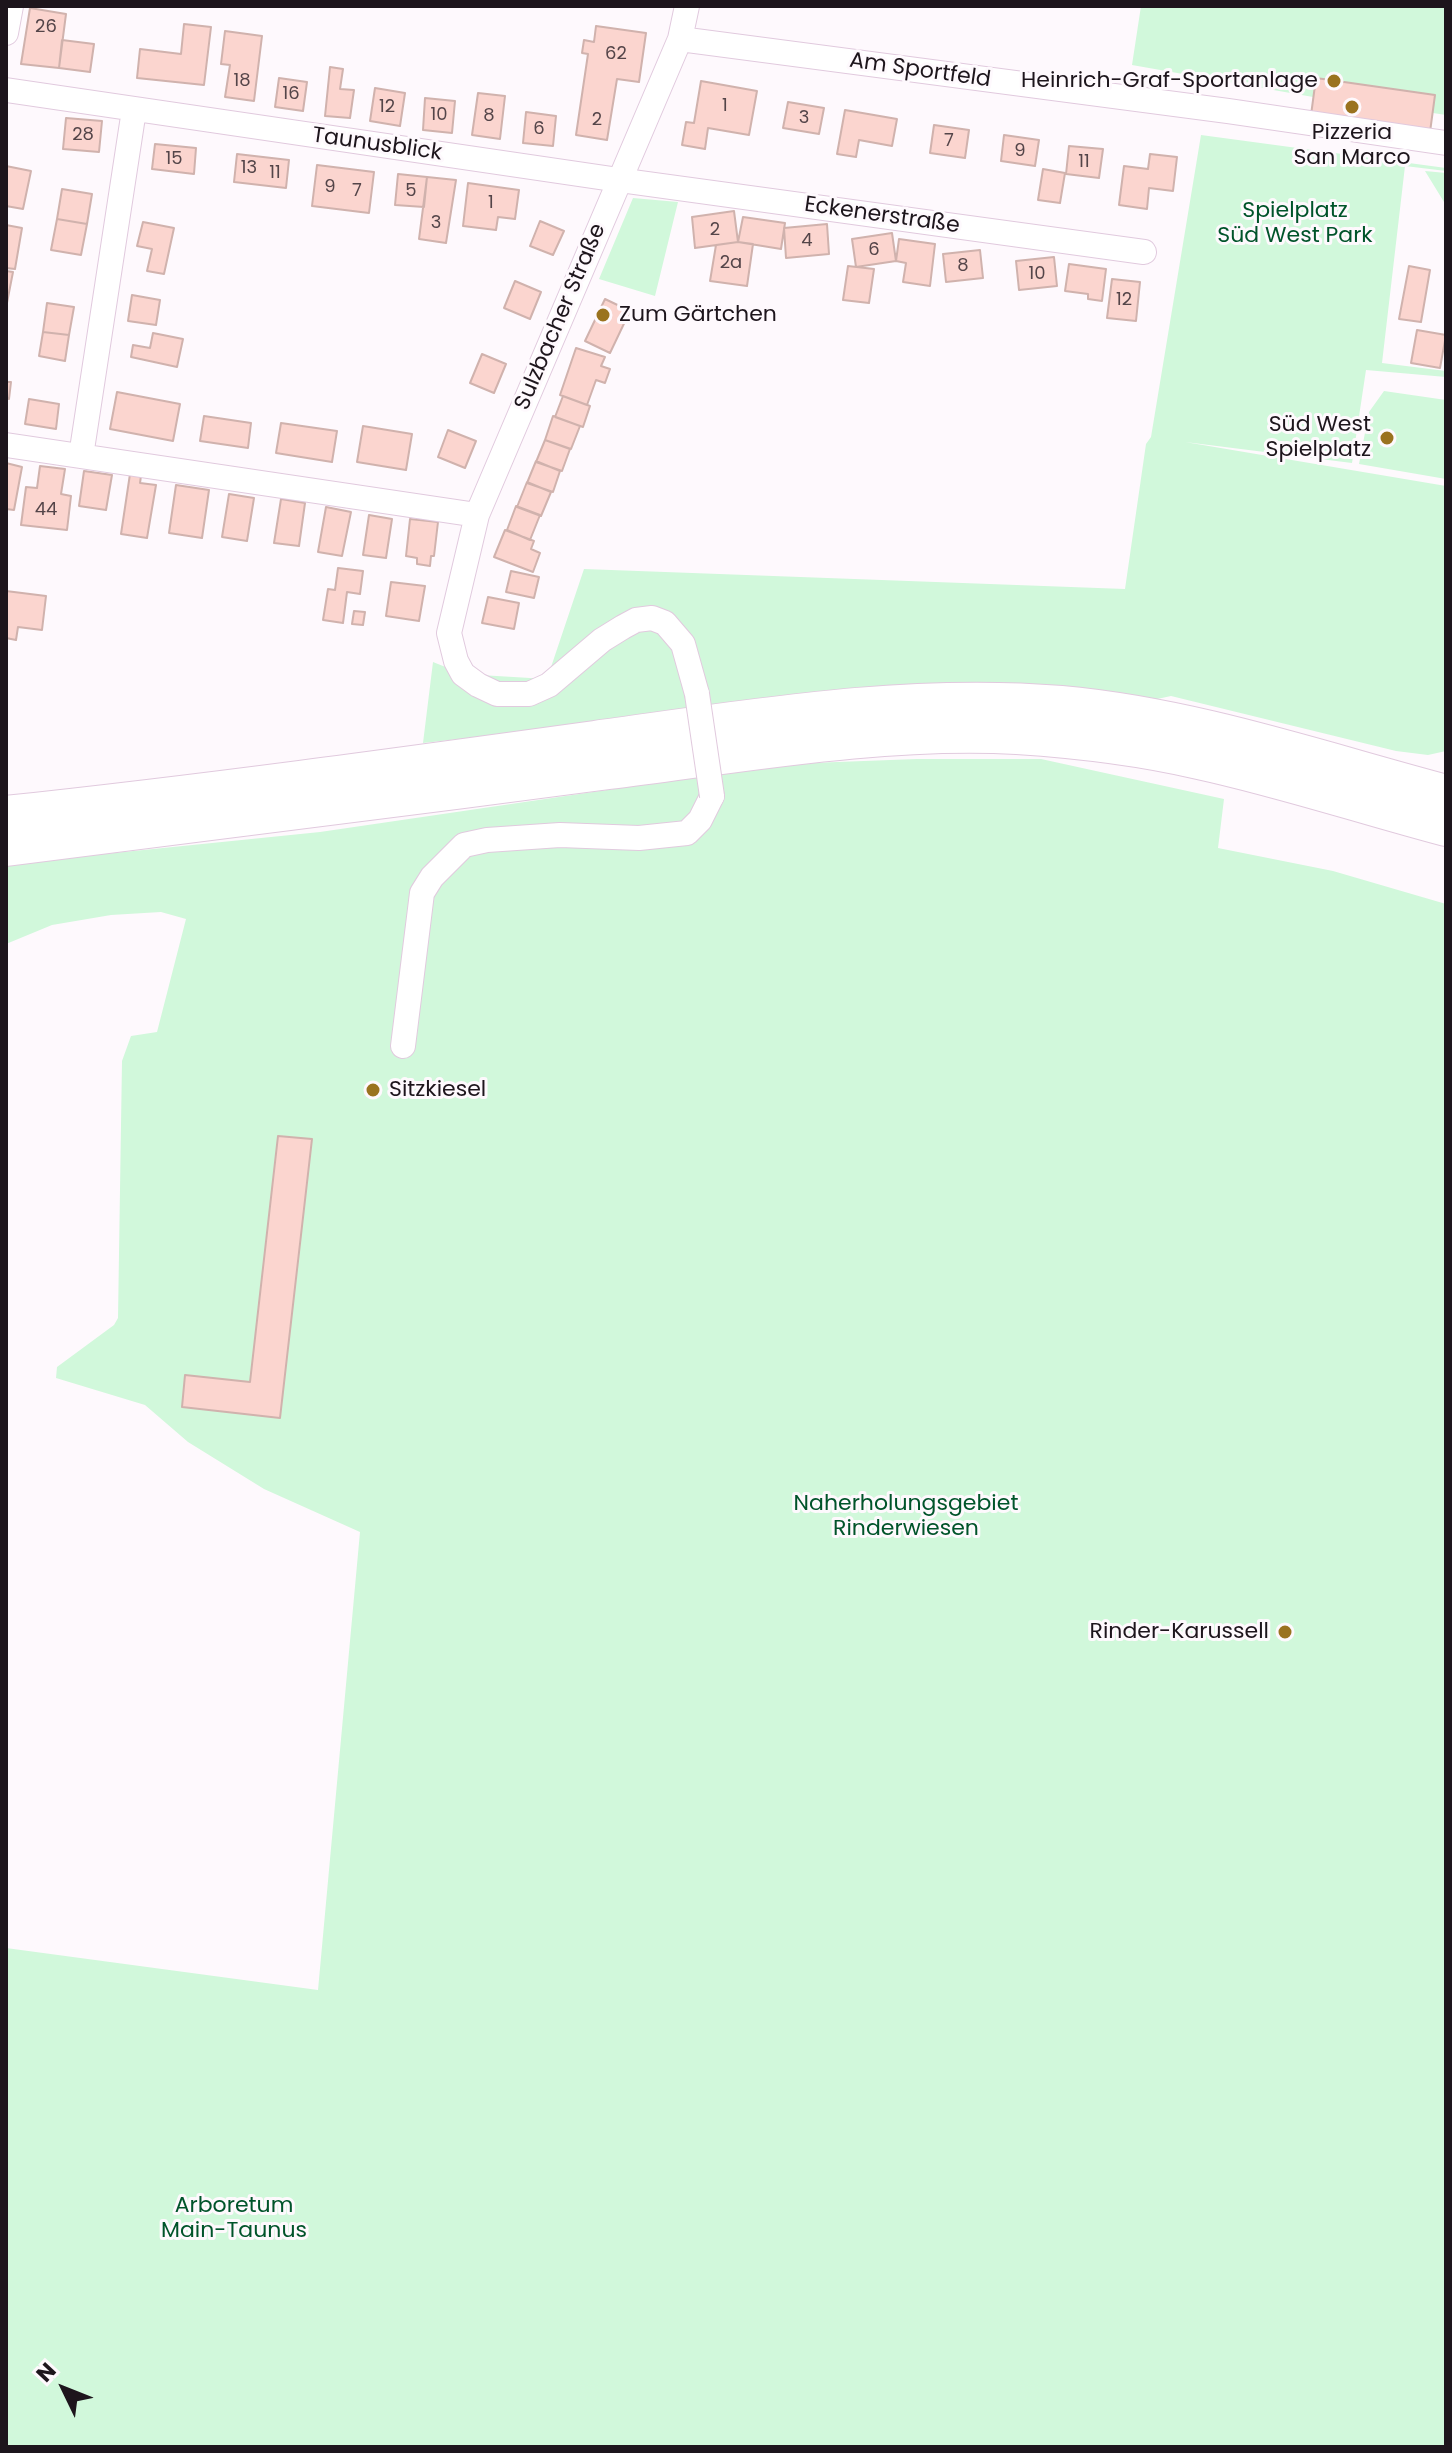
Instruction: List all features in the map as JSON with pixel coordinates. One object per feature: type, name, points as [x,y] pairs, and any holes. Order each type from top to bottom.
[{"type":"highway","points":[[6,816],[302,781],[844,709],[908,704],[1013,704],[1107,711],[1207,729],[1345,766],[1412,770],[1446,765]]},
{"type":"highway","points":[[6,846],[756,750],[912,734],[1032,735],[1147,748],[1439,817]]},
{"type":"highway","points":[[1345,766],[1439,817]]},
{"type":"street","points":[[6,33],[11,6]]},
{"type":"street","name":"Sulzbacher Straße","points":[[403,1046],[422,893],[432,877],[464,845],[487,840],[560,835],[639,838],[687,833],[700,820],[712,796],[697,694],[683,644],[665,623],[652,618],[636,620],[602,640],[549,685],[529,694],[497,694],[463,674],[456,661],[449,633],[477,515],[680,39],[687,6]]},
{"type":"street","name":"Am Sportfeld","points":[[680,39],[1446,143]]},
{"type":"street","name":"Taunusblick","points":[[6,90],[619,180]]},
{"type":"street","points":[[81,456],[134,110]]},
{"type":"street","name":"Eckenerstraße","points":[[619,180],[1144,252]]},
{"type":"street","points":[[6,445],[477,515]]},
{"type":"green space","name":"Heinrich-Graf-Sportanlage","points":[[1141,6],[1446,6],[1446,115],[1433,113],[1430,132],[1311,115],[1313,97],[1132,65]]},
{"type":"green space","name":"Spielplatz Süd West Park","points":[[1201,135],[1446,168],[1446,171],[1405,166],[1382,363],[1446,371],[1446,377],[1366,370],[1352,463],[1185,442],[1446,486],[1446,751],[1428,755],[1396,751],[1171,696],[1148,701],[800,701],[423,743],[433,662],[463,674],[547,679],[584,569],[1125,589],[1146,444],[1151,437]]},
{"type":"green space","points":[[1425,171],[1446,173],[1444,202]]},
{"type":"green space","points":[[633,198],[678,202],[655,296],[599,279]]},
{"type":"green space","name":"Süd West Spielplatz","points":[[1384,391],[1446,400],[1446,479],[1359,464],[1369,412]]},
{"type":"green space","name":"Naherholungsgebiet Rinderwiesen","points":[[917,759],[1041,759],[1224,799],[1218,848],[1333,871],[1446,904],[1446,2447],[6,2447],[6,1948],[318,1990],[360,1532],[264,1489],[188,1442],[145,1405],[56,1378],[57,1367],[114,1325],[118,1318],[122,1061],[131,1036],[157,1032],[186,919],[161,912],[111,915],[52,925],[6,944],[6,864],[320,832],[784,764]]},
{"type":"building","points":[[30,8],[66,14],[59,68],[21,64]]},
{"type":"building","points":[[184,24],[211,27],[204,85],[137,78],[140,49],[181,54]]},
{"type":"building","points":[[596,26],[646,33],[639,82],[617,79],[607,140],[576,135],[588,54],[582,53],[584,40],[594,42]]},
{"type":"building","points":[[225,31],[262,36],[254,101],[225,97],[230,65],[221,64]]},
{"type":"building","points":[[62,40],[94,44],[90,72],[59,68]]},
{"type":"building","points":[[330,67],[343,69],[340,89],[354,90],[350,118],[325,116]]},
{"type":"building","points":[[279,78],[307,82],[303,111],[275,107]]},
{"type":"building","points":[[1316,78],[1435,95],[1430,132],[1311,115]]},
{"type":"building","points":[[701,81],[757,91],[749,135],[708,128],[705,149],[682,145],[686,122],[694,123]]},
{"type":"building","points":[[375,88],[405,93],[400,126],[370,121]]},
{"type":"building","points":[[478,93],[505,96],[500,139],[472,135]]},
{"type":"building","points":[[425,98],[455,101],[452,133],[423,130]]},
{"type":"building","points":[[788,102],[824,108],[819,134],[783,128]]},
{"type":"building","points":[[845,110],[897,119],[892,146],[859,140],[856,157],[837,154]]},
{"type":"building","points":[[526,112],[556,116],[553,146],[523,143]]},
{"type":"building","points":[[66,118],[102,121],[99,152],[63,149]]},
{"type":"building","points":[[934,125],[969,130],[965,158],[930,153]]},
{"type":"building","points":[[1004,135],[1039,140],[1035,166],[1001,161]]},
{"type":"building","points":[[155,144],[196,148],[194,174],[152,169]]},
{"type":"building","points":[[1069,146],[1103,149],[1099,178],[1066,174]]},
{"type":"building","points":[[237,154],[289,160],[286,188],[234,182]]},
{"type":"building","points":[[1150,154],[1177,157],[1173,191],[1149,188],[1147,209],[1119,205],[1124,166],[1148,169]]},
{"type":"building","points":[[317,165],[374,172],[369,213],[312,206]]},
{"type":"building","points":[[6,166],[31,171],[23,209],[6,206]]},
{"type":"building","points":[[1043,169],[1065,173],[1060,203],[1038,200]]},
{"type":"building","points":[[398,174],[427,177],[424,207],[395,205]]},
{"type":"building","points":[[427,177],[456,180],[446,243],[419,239]]},
{"type":"building","points":[[468,183],[519,190],[515,219],[498,217],[496,230],[463,226]]},
{"type":"building","points":[[62,189],[92,194],[87,224],[57,219]]},
{"type":"building","points":[[734,211],[738,242],[695,248],[692,217]]},
{"type":"building","points":[[743,217],[785,223],[781,249],[738,242]]},
{"type":"building","points":[[57,219],[87,224],[81,255],[51,250]]},
{"type":"building","points":[[540,221],[564,231],[553,255],[530,246]]},
{"type":"building","points":[[143,222],[174,228],[164,274],[147,271],[152,249],[137,246]]},
{"type":"building","points":[[827,224],[829,254],[786,258],[784,228]]},
{"type":"building","points":[[6,225],[22,228],[15,269],[6,268]]},
{"type":"building","points":[[892,233],[896,261],[856,267],[852,239]]},
{"type":"building","points":[[899,239],[935,244],[930,286],[903,282],[906,263],[896,261]]},
{"type":"building","points":[[738,242],[753,244],[747,286],[710,281],[716,245]]},
{"type":"building","points":[[980,250],[983,278],[946,282],[943,254]]},
{"type":"building","points":[[1054,257],[1057,286],[1019,290],[1016,261]]},
{"type":"building","points":[[1069,264],[1106,269],[1102,301],[1088,299],[1088,294],[1065,291]]},
{"type":"building","points":[[848,266],[874,269],[869,303],[843,300]]},
{"type":"building","points":[[1409,266],[1430,270],[1421,322],[1399,319]]},
{"type":"building","points":[[6,271],[13,272],[6,308]]},
{"type":"building","points":[[1112,279],[1140,282],[1136,321],[1107,318]]},
{"type":"building","points":[[515,281],[541,292],[530,319],[504,308]]},
{"type":"building","points":[[132,295],[160,300],[156,325],[128,321]]},
{"type":"building","points":[[605,299],[630,311],[610,353],[585,341]]},
{"type":"building","points":[[47,303],[74,307],[69,335],[43,332]]},
{"type":"building","points":[[1417,330],[1446,335],[1440,368],[1411,363]]},
{"type":"building","points":[[43,332],[69,335],[65,361],[39,356]]},
{"type":"building","points":[[153,333],[183,339],[177,367],[131,357],[133,345],[150,348]]},
{"type":"building","points":[[576,348],[605,357],[601,366],[610,369],[605,383],[596,380],[587,405],[560,395]]},
{"type":"building","points":[[482,354],[506,364],[494,393],[470,383]]},
{"type":"building","points":[[6,382],[11,382],[9,399],[6,398]]},
{"type":"building","points":[[117,392],[180,404],[173,441],[110,429]]},
{"type":"building","points":[[563,396],[590,406],[583,427],[555,417]]},
{"type":"building","points":[[29,399],[59,404],[56,429],[25,424]]},
{"type":"building","points":[[204,416],[251,423],[248,448],[200,441]]},
{"type":"building","points":[[553,416],[580,426],[571,449],[545,440]]},
{"type":"building","points":[[281,423],[337,431],[332,462],[276,453]]},
{"type":"building","points":[[363,426],[412,434],[406,470],[357,462]]},
{"type":"building","points":[[448,430],[476,441],[465,468],[438,457]]},
{"type":"building","points":[[545,440],[570,449],[562,471],[536,462]]},
{"type":"building","points":[[536,461],[560,471],[553,492],[527,483]]},
{"type":"building","points":[[6,463],[22,467],[14,510],[6,509]]},
{"type":"building","points":[[40,466],[65,469],[61,494],[71,496],[67,530],[21,525],[26,487],[37,488]]},
{"type":"building","points":[[84,471],[112,475],[106,510],[79,506]]},
{"type":"building","points":[[130,474],[141,476],[140,483],[156,485],[147,538],[121,534]]},
{"type":"building","points":[[527,482],[551,492],[541,516],[517,507]]},
{"type":"building","points":[[176,485],[209,490],[202,538],[169,533]]},
{"type":"building","points":[[229,494],[254,498],[247,541],[222,537]]},
{"type":"building","points":[[281,499],[305,503],[299,546],[274,543]]},
{"type":"building","points":[[516,506],[540,515],[530,540],[507,530]]},
{"type":"building","points":[[326,507],[351,512],[342,556],[318,552]]},
{"type":"building","points":[[369,515],[392,519],[386,558],[363,555]]},
{"type":"building","points":[[410,519],[438,522],[430,566],[417,564],[417,558],[406,556]]},
{"type":"building","points":[[505,530],[534,541],[531,549],[540,553],[533,572],[494,557]]},
{"type":"building","points":[[338,568],[363,571],[360,594],[347,592],[343,623],[323,620],[328,589],[335,590]]},
{"type":"building","points":[[511,571],[539,577],[534,598],[506,592]]},
{"type":"building","points":[[391,582],[425,586],[419,621],[386,616]]},
{"type":"building","points":[[6,591],[46,596],[42,630],[18,627],[16,640],[6,638]]},
{"type":"building","points":[[488,597],[519,603],[514,629],[482,623]]},
{"type":"building","points":[[354,611],[365,612],[363,625],[352,624]]},
{"type":"building","points":[[278,1136],[312,1139],[280,1418],[182,1407],[185,1375],[250,1382]]},
{"type":"place","name":"Heinrich-Graf-Sportanlage","points":[[1334,81]]},
{"type":"place","name":"Pizzeria San Marco","points":[[1352,107]]},
{"type":"place","name":"Zum Gärtchen","points":[[603,315]]},
{"type":"place","name":"Süd West Spielplatz","points":[[1387,438]]},
{"type":"place","name":"Sitzkiesel","points":[[373,1090]]},
{"type":"place","name":"Rinder-Karussell","points":[[1285,1632]]},
{"type":"park label","name":"Arboretum Main-Taunus","points":[[234,2218]]}]
